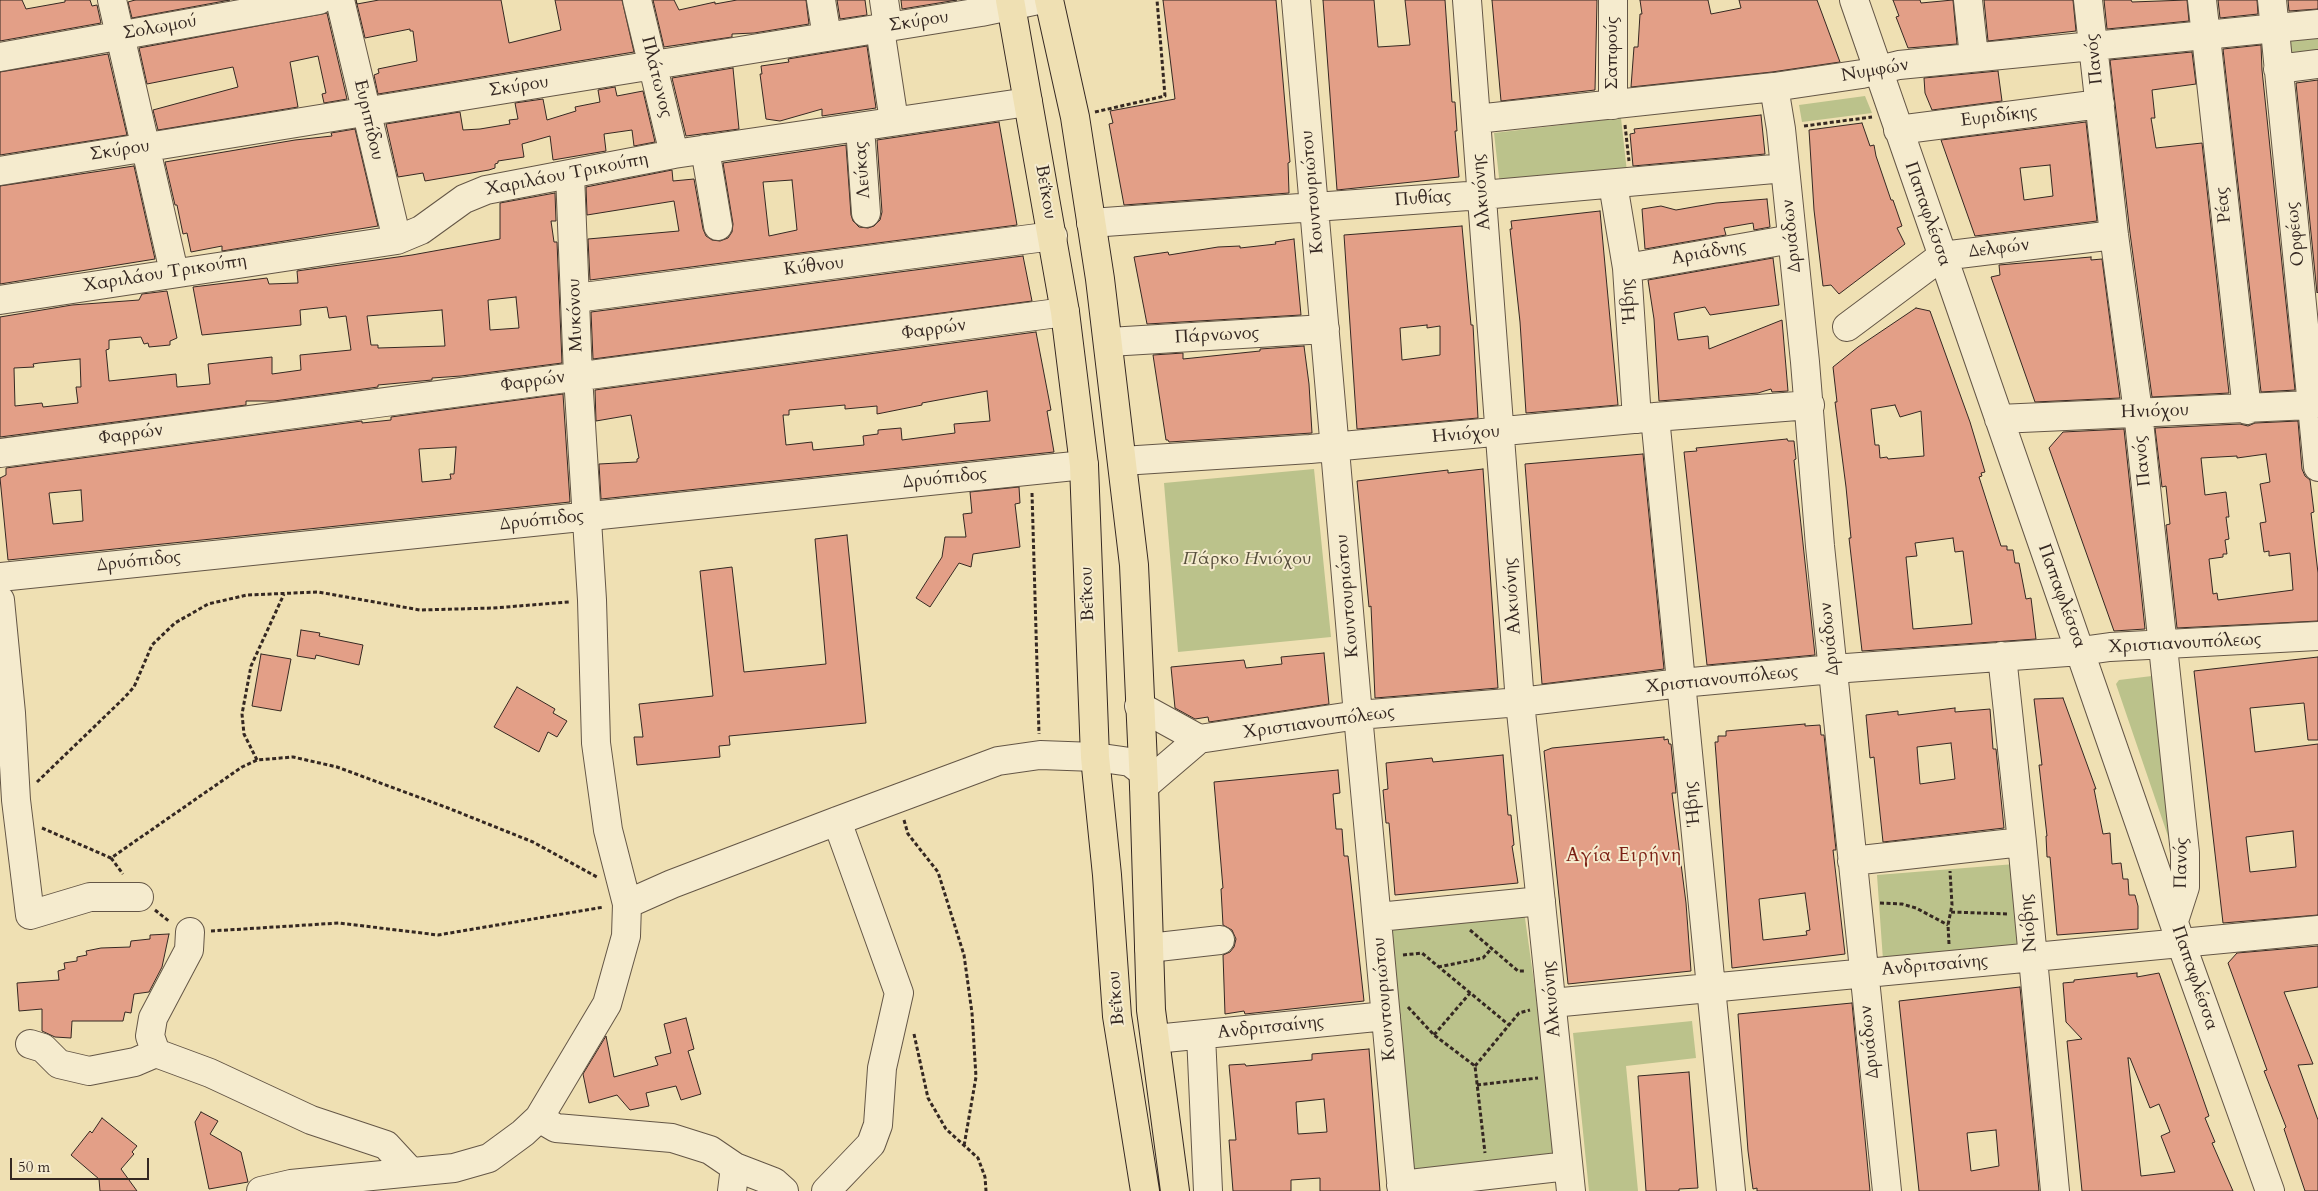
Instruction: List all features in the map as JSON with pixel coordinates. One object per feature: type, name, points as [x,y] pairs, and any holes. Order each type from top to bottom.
[{"type":"main road","name":"Βεΐκου","points":[[1049,0],[1075,117],[1110,342],[1134,565],[1139,706],[1144,779],[1151,1010],[1175,1191]]},
{"type":"main road","name":"Βεΐκου","points":[[1010,3],[1053,236],[1065,312],[1084,465],[1095,757],[1107,875],[1117,1016],[1145,1191]]},
{"type":"street","points":[[112,0],[174,272]]},
{"type":"street","name":"Σολωμού","points":[[0,57],[320,0]]},
{"type":"street","name":"Ευριπίδου","points":[[340,0],[397,240]]},
{"type":"street","name":"Πλάτωνος","points":[[637,0],[674,154]]},
{"type":"street","points":[[821,0],[827,37]]},
{"type":"street","points":[[884,0],[884,28],[894,122]]},
{"type":"street","name":"Σκύρου","points":[[0,171],[884,28],[1010,3],[1038,0]]},
{"type":"street","name":"Κουντουριώτου","points":[[1296,0],[1358,715],[1402,1188]]},
{"type":"street","name":"Αλκυόνης","points":[[1467,0],[1520,702],[1569,1179]]},
{"type":"street","name":"Σαπφούς","points":[[1613,0],[1618,105]]},
{"type":"street","name":"Παπαφλέσσα","points":[[1854,0],[1998,419],[2081,651],[2092,690],[2270,1191]]},
{"type":"street","points":[[1968,0],[1974,57]]},
{"type":"street","name":"Πανός","points":[[2088,0],[2114,235],[2138,412],[2185,853],[2185,887],[2177,932]]},
{"type":"street","name":"Ρέας","points":[[2202,0],[2247,410]]},
{"type":"street","name":"Ορφέως","points":[[2272,0],[2278,69],[2311,305],[2314,411],[2318,467]]},
{"type":"street","name":"Νυμφών","points":[[1476,119],[1774,87],[1878,71],[1899,65],[2318,24]]},
{"type":"street","points":[[2278,69],[2318,64]]},
{"type":"street","name":"Δρυάδων","points":[[1774,87],[1781,129],[1810,406],[1820,546],[1887,1191]]},
{"type":"street","name":"Χαριλάου Τρικούπη","points":[[0,300],[174,272],[397,240],[421,230],[464,199],[486,190],[674,154],[1028,102]]},
{"type":"street","name":"Ευριδίκης","points":[[1895,122],[2100,104]]},
{"type":"street","name":"Λεύκας","points":[[860,127],[866,213]]},
{"type":"street","points":[[705,149],[718,226]]},
{"type":"street","name":"Πυθίας","points":[[1091,223],[1482,195],[1785,168]]},
{"type":"street","name":"Μυκόνου","points":[[261,1191],[291,1184],[454,1168],[489,1158],[523,1133],[539,1118],[607,1004],[626,936],[624,891],[608,830],[596,743],[592,600],[578,376],[570,174]]},
{"type":"street","name":"Ήβης","points":[[1622,183],[1626,268],[1681,683],[1731,1191]]},
{"type":"street","name":"Δελφών","points":[[1847,327],[1942,256],[2114,235]]},
{"type":"street","name":"Κύθνου","points":[[576,298],[1053,236]]},
{"type":"street","name":"Αριάδνης","points":[[1626,268],[1792,239]]},
{"type":"street","name":"Φαρρών","points":[[0,453],[1065,312]]},
{"type":"street","name":"Πάρνωνος","points":[[1110,342],[1325,329]]},
{"type":"street","name":"Ηνιόχου","points":[[1122,461],[1501,433],[1646,418],[1810,406]]},
{"type":"street","name":"Ηνιόχου","points":[[1998,419],[2138,412],[2314,411]]},
{"type":"street","name":"Δρυόπιδος","points":[[0,576],[1084,465]]},
{"type":"street","points":[[0,600],[11,714],[12,810],[30,915],[90,897],[139,897]]},
{"type":"street","name":"Χριστιανουπόλεως","points":[[1200,739],[1358,715],[1520,702],[1681,683],[1833,669],[2081,651],[2110,647],[2318,636]]},
{"type":"street","name":"Νιόβης","points":[[2002,656],[2022,842],[2055,1191]]},
{"type":"street","points":[[624,891],[672,884],[837,820],[998,762],[1040,755],[1095,757],[1130,762],[1144,779],[1200,739],[1139,706]]},
{"type":"street","points":[[826,1191],[872,1144],[878,1125],[882,1068],[899,993],[837,820]]},
{"type":"street","points":[[1852,861],[1950,852],[2022,842]]},
{"type":"street","points":[[1378,917],[1541,901]]},
{"type":"street","name":"Ανδριτσαίνης","points":[[1552,1003],[2032,957],[2177,932],[2318,930]]},
{"type":"street","points":[[156,1053],[150,1036],[154,1018],[189,950],[190,932]]},
{"type":"street","points":[[1149,948],[1220,940]]},
{"type":"street","name":"Ανδριτσαίνης","points":[[1155,1039],[1386,1016]]},
{"type":"street","points":[[1201,1035],[1208,1191]]},
{"type":"street","points":[[30,1044],[43,1048],[59,1064],[89,1070],[136,1062],[156,1053],[210,1073],[311,1120],[386,1145],[410,1171]]},
{"type":"street","points":[[539,1118],[556,1128],[672,1138],[710,1150],[734,1179],[774,1182],[784,1191]]},
{"type":"street","points":[[1402,1188],[1487,1175],[1569,1179]]},
{"type":"path","points":[[1092,113],[1165,96],[1157,0]]},
{"type":"path","points":[[1618,105],[1622,183]]},
{"type":"path","points":[[1781,129],[1895,122]]},
{"type":"path","points":[[1031,470],[1040,755]]},
{"type":"path","points":[[592,600],[492,608],[420,610],[318,592],[247,595],[208,604],[175,623],[152,645],[134,687],[12,810],[112,858],[139,897],[174,925],[190,932],[339,923],[438,934],[624,891]]},
{"type":"path","points":[[257,760],[244,734],[242,714],[251,666],[284,593]]},
{"type":"path","points":[[112,858],[242,767],[257,760],[293,757],[337,767],[532,842],[594,877],[624,891]]},
{"type":"path","points":[[897,798],[908,834],[938,872],[964,955],[972,1013],[976,1077],[964,1146]]},
{"type":"path","points":[[1950,852],[1951,912],[1948,926],[1950,965]]},
{"type":"path","points":[[1856,905],[1885,902],[1902,904],[1916,908],[1948,926]]},
{"type":"path","points":[[1460,909],[1464,925],[1518,971],[1549,972]]},
{"type":"path","points":[[1951,912],[2001,914],[2028,912]]},
{"type":"path","points":[[1438,967],[1483,958],[1492,948]]},
{"type":"path","points":[[1475,1066],[1434,1035],[1382,969],[1422,954],[1509,1025]]},
{"type":"path","points":[[1434,1035],[1470,993]]},
{"type":"path","points":[[1487,1175],[1475,1066],[1519,1013],[1552,1003]]},
{"type":"path","points":[[914,1032],[928,1098],[946,1129],[978,1158],[985,1177],[986,1191]]},
{"type":"path","points":[[1477,1085],[1559,1075]]},
{"type":"green space","points":[[2318,28],[2318,53],[2290,56],[2287,30]]},
{"type":"green space","points":[[1865,96],[1872,113],[1802,122],[1799,105]]},
{"type":"green space","points":[[1621,118],[1627,172],[1500,186],[1494,133]]},
{"type":"green space","name":"Πάρκο Ηνιόχου","points":[[1314,469],[1331,637],[1178,652],[1164,483]]},
{"type":"green space","points":[[2152,676],[2170,842],[2116,684],[2119,680]]},
{"type":"green space","points":[[2015,864],[2022,949],[1883,960],[1877,875]]},
{"type":"green space","points":[[1524,911],[1559,1160],[1413,1176],[1385,925]]},
{"type":"green space","points":[[1692,1021],[1696,1058],[1626,1066],[1638,1191],[1589,1191],[1573,1033]]},
{"type":"building","points":[[0,0],[22,0],[26,9],[65,2],[65,0],[90,0],[92,6],[97,5],[101,23],[0,41]]},
{"type":"building","points":[[135,0],[230,0],[132,18],[128,2]]},
{"type":"building","points":[[356,0],[357,4],[379,0],[501,0],[509,43],[561,30],[555,0],[622,0],[634,52],[378,94],[374,75],[379,73],[378,69],[417,61],[413,31],[410,31],[410,29],[365,38]]},
{"type":"building","points":[[653,0],[674,0],[679,10],[715,2],[715,4],[737,0],[806,0],[809,24],[754,33],[732,34],[732,37],[664,47]]},
{"type":"building","points":[[837,0],[865,0],[867,15],[840,19]]},
{"type":"building","points":[[901,0],[957,0],[902,9]]},
{"type":"building","points":[[1163,0],[1276,0],[1290,162],[1288,163],[1289,193],[1124,205],[1109,124],[1113,123],[1110,111],[1175,99]]},
{"type":"building","points":[[1323,0],[1374,0],[1378,47],[1410,45],[1405,0],[1445,0],[1452,102],[1455,102],[1457,131],[1455,131],[1459,177],[1337,190]]},
{"type":"building","points":[[1492,0],[1597,0],[1595,90],[1501,101]]},
{"type":"building","points":[[1640,0],[1708,0],[1711,14],[1741,8],[1739,0],[1817,0],[1840,62],[1772,72],[1631,87],[1634,47],[1638,47],[1640,14],[1642,14]]},
{"type":"building","points":[[1893,0],[1920,0],[1921,3],[1953,0],[1957,44],[1908,48],[1896,17],[1899,16]]},
{"type":"building","points":[[1984,0],[2073,0],[2076,31],[1988,41]]},
{"type":"building","points":[[2104,0],[2131,0],[2132,2],[2187,0],[2189,21],[2107,29]]},
{"type":"building","points":[[2218,0],[2257,0],[2258,14],[2220,18]]},
{"type":"building","points":[[2288,0],[2318,0],[2318,9],[2289,11]]},
{"type":"building","points":[[327,13],[347,99],[324,103],[322,94],[326,93],[318,56],[290,62],[298,107],[158,130],[153,110],[238,87],[233,67],[147,84],[139,48]]},
{"type":"building","points":[[2261,45],[2295,390],[2261,392],[2223,49]]},
{"type":"building","points":[[867,46],[876,108],[822,116],[822,109],[780,121],[766,119],[760,74],[762,74],[761,66],[789,62],[788,59]]},
{"type":"building","points":[[2192,52],[2196,84],[2152,90],[2155,118],[2151,118],[2156,148],[2202,143],[2229,393],[2152,397],[2130,233],[2110,60]]},
{"type":"building","points":[[108,54],[127,135],[0,155],[0,72]]},
{"type":"building","points":[[733,68],[739,129],[686,136],[672,78]]},
{"type":"building","points":[[1998,71],[2002,101],[1932,110],[1925,93],[1924,78]]},
{"type":"building","points":[[2318,80],[2318,292],[2317,293],[2296,83]]},
{"type":"building","points":[[615,87],[617,96],[643,91],[655,142],[634,146],[632,130],[604,134],[606,151],[553,160],[550,136],[522,144],[524,157],[498,161],[495,164],[495,168],[489,170],[425,181],[423,173],[398,177],[386,124],[460,112],[463,130],[480,129],[510,124],[509,120],[518,119],[515,103],[543,99],[547,120],[576,111],[575,107],[600,102],[598,90]]},
{"type":"building","points":[[1761,115],[1765,154],[1633,166],[1630,134],[1635,133],[1634,129]]},
{"type":"building","points":[[999,122],[1017,225],[590,280],[588,239],[679,231],[674,201],[587,215],[586,187],[672,170],[673,181],[694,179],[703,229],[706,236],[712,240],[720,241],[728,238],[732,232],[733,224],[723,163],[846,145],[851,215],[853,221],[859,227],[868,228],[874,226],[880,220],[882,212],[877,140]],"holes":[[[792,180],[797,230],[769,236],[763,182]]]},
{"type":"building","points":[[2086,122],[2097,221],[1975,236],[1941,140]],"holes":[[[2050,165],[2053,196],[2024,200],[2020,168]]]},
{"type":"building","points":[[1862,123],[1870,146],[1874,145],[1891,200],[1893,200],[1902,226],[1897,228],[1905,244],[1839,294],[1831,285],[1823,286],[1814,210],[1809,130]]},
{"type":"building","points":[[355,129],[378,226],[222,251],[222,246],[191,252],[187,233],[183,234],[165,162],[295,140],[332,136],[331,133]]},
{"type":"building","points":[[134,166],[155,259],[0,284],[0,186]]},
{"type":"building","points":[[555,193],[556,221],[551,221],[554,242],[557,242],[562,363],[378,385],[378,387],[274,401],[246,401],[246,405],[0,437],[0,317],[72,305],[139,300],[142,294],[167,291],[177,338],[170,341],[170,345],[149,347],[148,343],[144,344],[141,337],[109,340],[109,349],[106,350],[109,381],[176,374],[177,387],[210,384],[208,364],[272,357],[272,374],[301,370],[300,355],[351,350],[346,316],[329,318],[327,307],[300,310],[301,325],[202,335],[193,287],[267,278],[269,284],[298,283],[297,271],[412,255],[500,239],[500,203]],"holes":[[[516,297],[519,328],[490,330],[488,300]],[[442,310],[445,346],[378,348],[378,345],[371,345],[367,316]],[[80,359],[81,387],[76,387],[78,403],[43,407],[42,403],[15,406],[14,368],[34,367],[33,364]]]},
{"type":"building","points":[[1767,199],[1770,227],[1754,230],[1753,223],[1724,228],[1726,235],[1645,249],[1642,209],[1661,206],[1676,210],[1716,203]]},
{"type":"building","points":[[1600,211],[1618,405],[1526,413],[1520,322],[1510,229],[1512,229],[1511,221]]},
{"type":"building","points":[[1462,226],[1471,325],[1473,325],[1478,418],[1357,429],[1344,235]],"holes":[[[1427,325],[1427,328],[1440,326],[1440,355],[1402,360],[1400,328]]]},
{"type":"building","points":[[1294,239],[1301,315],[1147,324],[1134,257],[1168,252],[1169,255],[1218,247],[1240,246],[1240,248],[1276,244],[1275,242]]},
{"type":"building","points":[[1023,256],[1032,301],[593,359],[591,312]]},
{"type":"building","points":[[2091,257],[2091,260],[2102,259],[2120,398],[2035,402],[1991,277],[2000,275],[1999,265]]},
{"type":"building","points":[[1773,258],[1779,305],[1710,315],[1705,307],[1674,313],[1678,340],[1708,336],[1709,349],[1782,320],[1788,391],[1772,392],[1771,389],[1758,393],[1659,401],[1654,319],[1648,280]]},
{"type":"building","points":[[1916,308],[1930,311],[1970,422],[1985,472],[1981,473],[1982,476],[1979,477],[2001,546],[2007,546],[2007,550],[2013,550],[2015,563],[2019,563],[2026,599],[2031,598],[2036,639],[1862,651],[1849,538],[1851,538],[1846,487],[1835,402],[1837,402],[1833,367],[1858,347]],"holes":[[[1895,405],[1900,417],[1921,411],[1924,456],[1880,458],[1879,445],[1875,445],[1871,409]],[[1953,538],[1955,552],[1963,551],[1972,624],[1913,629],[1906,557],[1917,556],[1915,543]]]},
{"type":"building","points":[[1036,332],[1051,410],[1047,411],[1054,452],[601,499],[599,464],[637,462],[639,458],[631,415],[596,421],[595,390]],"holes":[[[987,391],[990,421],[954,424],[955,433],[902,440],[901,428],[878,430],[878,434],[863,436],[864,445],[813,450],[812,442],[786,445],[783,415],[789,415],[789,410],[845,405],[845,409],[877,406],[877,414],[922,405],[922,403]]]},
{"type":"building","points":[[1304,346],[1312,433],[1169,442],[1166,440],[1153,355],[1183,353],[1183,359],[1260,351],[1260,349]]},
{"type":"building","points":[[563,394],[570,502],[8,560],[0,478],[6,475],[6,468],[362,421],[362,423],[391,420],[391,417]],"holes":[[[456,447],[454,474],[450,474],[451,479],[422,482],[419,449]],[[81,490],[83,521],[53,524],[49,493]]]},
{"type":"building","points":[[2298,421],[2302,469],[2305,476],[2310,480],[2314,512],[2311,513],[2318,573],[2318,621],[2177,628],[2166,525],[2170,524],[2166,486],[2162,487],[2155,428],[2240,424],[2248,426],[2255,423]],"holes":[[[2266,454],[2270,482],[2260,484],[2266,522],[2260,523],[2264,552],[2269,551],[2269,556],[2290,553],[2293,590],[2218,600],[2217,593],[2213,594],[2209,559],[2223,557],[2223,554],[2227,554],[2225,540],[2229,539],[2226,517],[2229,517],[2226,492],[2205,495],[2201,458],[2237,456],[2237,458]]]},
{"type":"building","points":[[2124,429],[2145,629],[2114,631],[2049,448],[2063,432]]},
{"type":"building","points":[[1787,439],[1788,441],[1794,441],[1796,459],[1794,460],[1815,655],[1707,665],[1684,452],[1697,451],[1696,448]]},
{"type":"building","points":[[1643,454],[1664,669],[1542,684],[1525,464]]},
{"type":"building","points":[[1483,469],[1498,688],[1375,698],[1371,606],[1369,607],[1357,481],[1448,470],[1448,473]]},
{"type":"building","points":[[1019,487],[1020,503],[1015,504],[1020,547],[973,554],[971,567],[959,563],[930,607],[916,598],[942,557],[945,537],[966,537],[963,514],[972,513],[970,492]]},
{"type":"building","points":[[847,535],[866,723],[729,736],[730,745],[719,746],[720,757],[637,765],[634,737],[643,737],[639,704],[713,696],[700,571],[732,567],[744,672],[826,664],[815,539]]},
{"type":"building","points":[[301,630],[320,633],[319,636],[363,645],[359,665],[316,655],[315,659],[297,656]]},
{"type":"building","points":[[1324,653],[1329,704],[1209,722],[1208,717],[1195,719],[1175,708],[1171,667],[1244,660],[1246,668],[1282,664],[1281,657]]},
{"type":"building","points":[[261,654],[291,659],[281,711],[252,706]]},
{"type":"building","points":[[2318,657],[2318,740],[2308,740],[2304,703],[2250,708],[2255,752],[2318,744],[2318,915],[2223,923],[2194,671]],"holes":[[[2293,831],[2296,867],[2250,872],[2246,837]]]},
{"type":"building","points":[[517,687],[555,709],[553,713],[567,721],[557,737],[548,732],[539,752],[494,727]]},
{"type":"building","points":[[2063,698],[2096,789],[2094,789],[2103,834],[2110,833],[2112,864],[2121,863],[2123,879],[2128,879],[2129,895],[2135,895],[2138,906],[2138,929],[2057,935],[2050,857],[2047,857],[2047,836],[2039,765],[2042,765],[2034,699]]},
{"type":"building","points":[[1955,708],[1955,712],[1990,709],[1993,749],[1996,749],[2004,828],[1883,842],[1874,757],[1870,758],[1866,715],[1898,711],[1898,715]],"holes":[[[1951,743],[1955,779],[1920,784],[1917,747]]]},
{"type":"building","points":[[1805,724],[1805,726],[1820,725],[1821,735],[1824,735],[1836,850],[1833,850],[1845,954],[1732,968],[1715,742],[1718,742],[1718,736],[1726,736],[1726,731]],"holes":[[[1805,893],[1810,930],[1806,931],[1807,935],[1763,940],[1759,899]]]},
{"type":"building","points":[[1664,737],[1664,740],[1668,739],[1669,744],[1671,744],[1676,793],[1672,793],[1686,903],[1691,971],[1568,984],[1544,751],[1552,748]]},
{"type":"building","points":[[1503,755],[1508,815],[1511,815],[1514,845],[1512,846],[1518,883],[1395,895],[1389,823],[1386,823],[1383,790],[1388,789],[1386,763],[1432,758],[1433,762]]},
{"type":"building","points":[[1338,770],[1340,793],[1333,794],[1336,829],[1342,829],[1344,856],[1348,856],[1364,1001],[1245,1014],[1244,1011],[1225,1014],[1223,955],[1230,952],[1234,947],[1236,939],[1232,930],[1223,925],[1221,889],[1223,888],[1214,782]]},
{"type":"building","points":[[169,934],[162,967],[149,992],[134,994],[131,1013],[125,1012],[123,1021],[72,1021],[71,1038],[55,1037],[42,1031],[42,1009],[19,1011],[17,983],[59,980],[58,971],[65,969],[64,963],[77,961],[77,957],[87,955],[86,951],[101,948],[130,947],[131,941],[150,939],[150,935]]},
{"type":"building","points":[[2318,946],[2318,987],[2284,992],[2313,1064],[2298,1065],[2318,1120],[2318,1191],[2305,1191],[2284,1129],[2286,1127],[2264,1071],[2267,1070],[2228,963],[2237,953]]},
{"type":"building","points":[[2137,973],[2137,977],[2159,973],[2209,1116],[2205,1118],[2215,1142],[2212,1143],[2233,1191],[2082,1191],[2067,1041],[2082,1039],[2066,1022],[2063,983],[2074,982],[2074,980]],"holes":[[[2128,1058],[2130,1058],[2150,1108],[2159,1104],[2170,1132],[2161,1136],[2175,1172],[2141,1176]]]},
{"type":"building","points":[[2020,987],[2039,1191],[1919,1191],[1899,1001]],"holes":[[[1996,1130],[1999,1166],[1971,1171],[1967,1133]]]},
{"type":"building","points":[[1852,1003],[1870,1191],[1757,1191],[1757,1188],[1753,1189],[1748,1151],[1738,1014]]},
{"type":"building","points":[[686,1018],[694,1049],[688,1051],[701,1094],[681,1100],[676,1086],[646,1093],[649,1106],[630,1110],[617,1095],[589,1103],[583,1074],[606,1036],[614,1077],[658,1065],[655,1057],[671,1053],[664,1024]]},
{"type":"building","points":[[1369,1049],[1380,1191],[1320,1191],[1320,1178],[1291,1180],[1291,1191],[1233,1191],[1229,1140],[1236,1140],[1229,1065],[1245,1064],[1246,1066],[1312,1060],[1312,1054]],"holes":[[[1324,1099],[1327,1132],[1298,1134],[1296,1102]]]},
{"type":"building","points":[[1689,1072],[1698,1188],[1679,1189],[1679,1191],[1646,1191],[1638,1076]]},
{"type":"building","points":[[201,1112],[218,1121],[210,1134],[241,1152],[248,1182],[209,1189],[195,1122]]},
{"type":"building","points":[[102,1118],[137,1146],[132,1152],[134,1154],[121,1169],[137,1191],[100,1191],[99,1179],[71,1155],[90,1131],[92,1133]]},
{"type":"district","name":"Αγία Ειρήνη","points":[[1624,857]]}]
